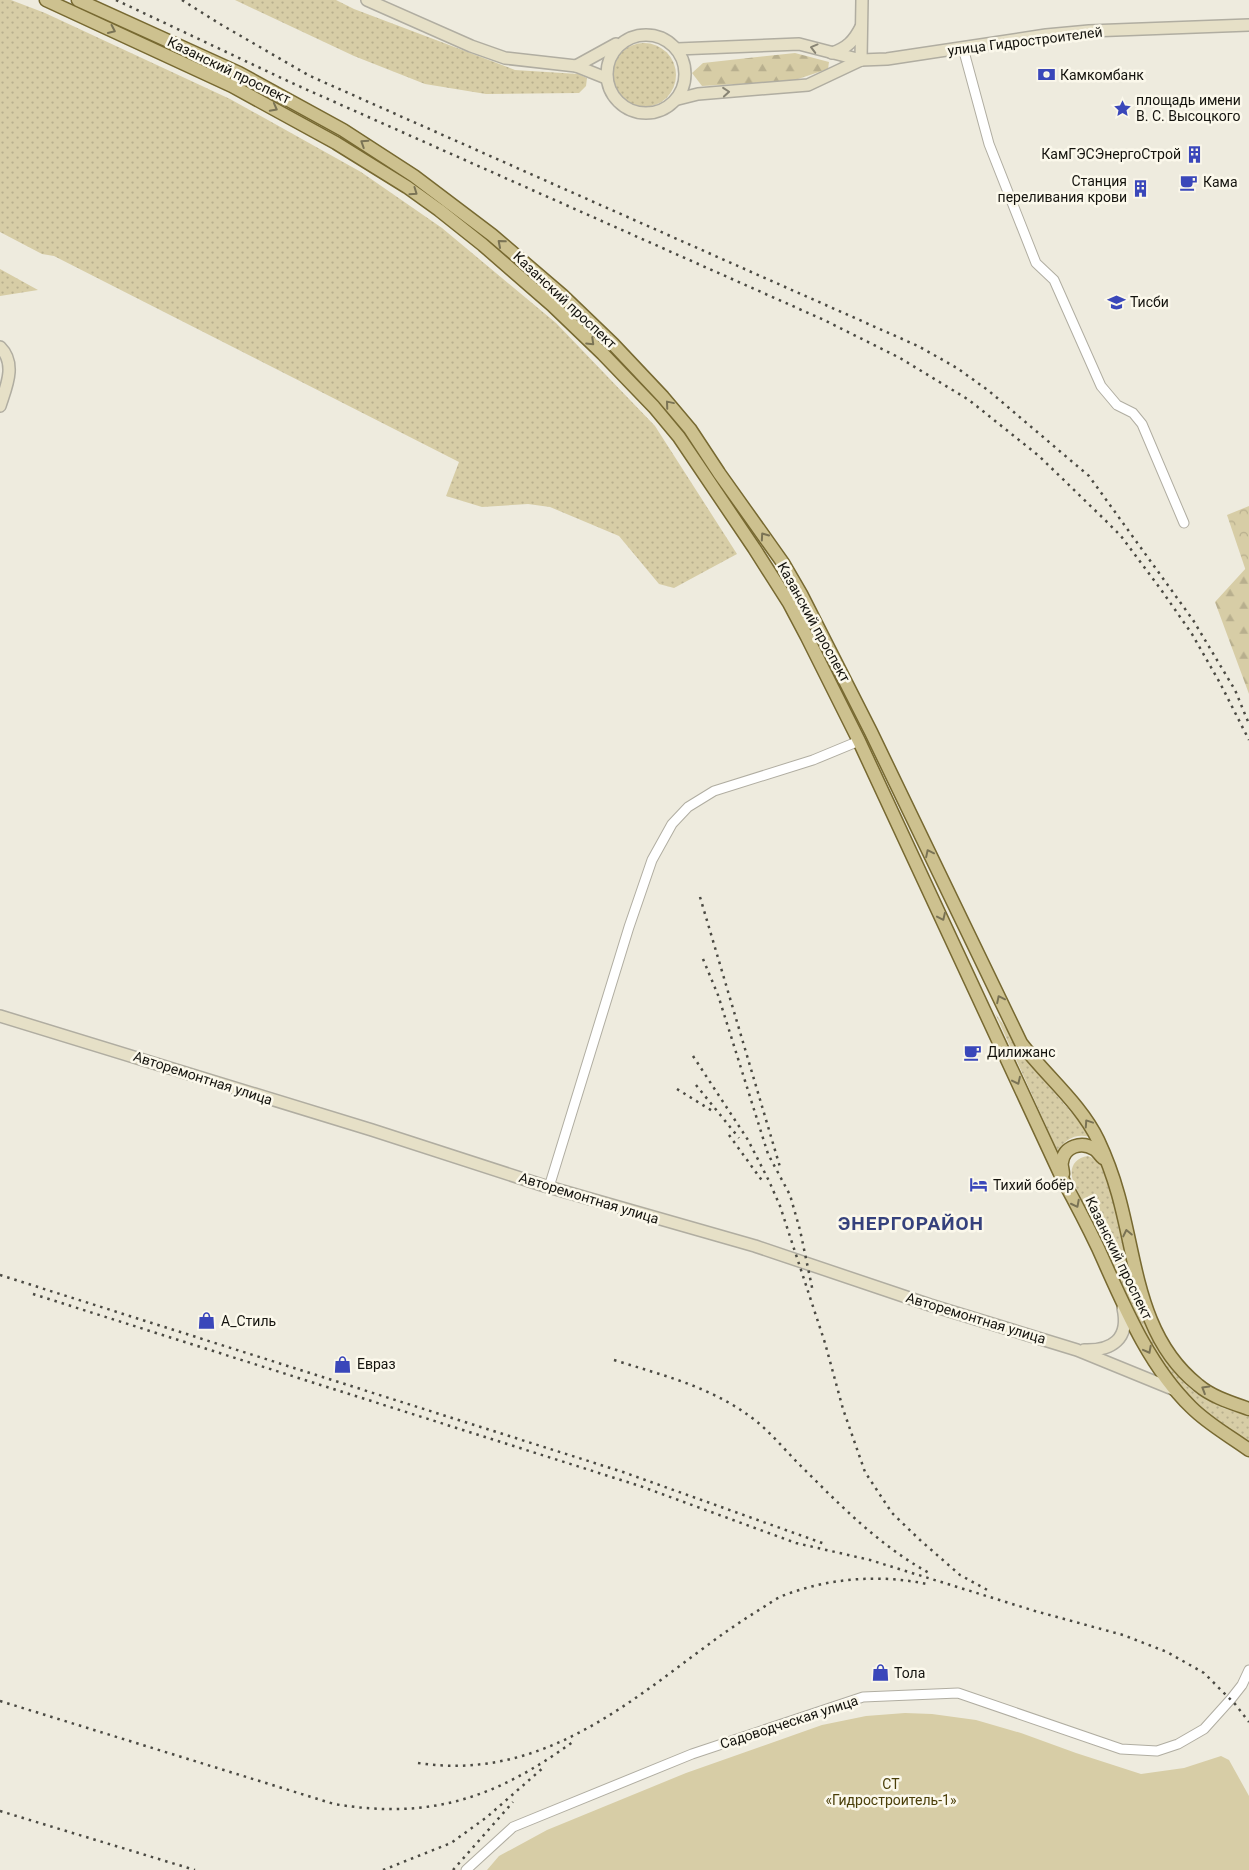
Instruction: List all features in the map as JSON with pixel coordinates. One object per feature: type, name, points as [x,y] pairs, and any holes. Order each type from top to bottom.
[{"type":"main road","name":"Казанский проспект","points":[[46,0],[232,86],[336,143],[407,187],[483,245],[558,311],[654,407],[679,437],[789,603],[807,637],[860,741],[1063,1180],[1153,1359],[1175,1390],[1191,1408],[1213,1426],[1249,1450]]},
{"type":"main road","name":"Казанский проспект","points":[[78,0],[239,74],[343,130],[414,176],[492,235],[562,295],[613,344],[690,429],[783,563],[821,630],[1021,1043],[1088,1121],[1098,1140],[1118,1193],[1140,1293],[1152,1324],[1165,1347],[1186,1374],[1199,1386],[1227,1401],[1249,1409]]},
{"type":"main road","points":[[789,603],[797,609],[802,607],[801,594]]},
{"type":"main road","points":[[807,637],[811,624],[821,630]]},
{"type":"main road","points":[[1063,1180],[1062,1162],[1066,1153],[1073,1146],[1084,1145],[1095,1149],[1109,1166]]},
{"type":"street","points":[[367,0],[471,46],[505,58],[576,66],[606,78]]},
{"type":"street","points":[[861,60],[862,0]]},
{"type":"street","name":"улица Гидростроителей","points":[[861,60],[887,59],[1089,31],[1249,25]]},
{"type":"street","points":[[832,53],[842,50],[850,44],[862,26]]},
{"type":"street","points":[[576,66],[628,38],[639,34],[651,34],[663,38],[677,49],[683,60],[685,82],[678,99]]},
{"type":"street","points":[[628,38],[617,46],[610,57],[606,78],[610,92],[624,107],[636,112],[646,113],[658,111],[666,108],[678,99],[698,94],[808,85],[861,60]]},
{"type":"street","points":[[677,49],[799,44],[861,60]]},
{"type":"street","points":[[963,48],[989,144],[1036,263],[1054,280],[1101,386],[1117,405],[1133,413],[1142,424],[1184,523]]},
{"type":"street","points":[[0,347],[8,361],[9,370],[0,406]]},
{"type":"street","points":[[550,1187],[629,927],[652,860],[672,824],[688,806],[714,792],[814,760],[860,741]]},
{"type":"street","name":"Авторемонтная улица","points":[[0,1016],[372,1130],[550,1187],[755,1246],[930,1305],[1077,1350],[1175,1390]]},
{"type":"street","points":[[1077,1350],[1108,1348],[1116,1342],[1123,1332],[1126,1320],[1121,1298]]},
{"type":"street","name":"Садоводческая улица","points":[[466,1870],[513,1827],[692,1754],[863,1697],[958,1693],[1121,1749],[1158,1751],[1178,1744],[1204,1729],[1242,1685],[1249,1670]]},
{"type":"green space","points":[[0,0],[11,0],[45,13],[230,99],[361,172],[442,228],[556,323],[655,426],[737,554],[674,588],[659,584],[619,536],[550,507],[528,504],[482,507],[446,496],[459,462],[54,256],[42,254],[0,232]]},
{"type":"green space","points":[[235,0],[336,0],[354,9],[515,70],[578,74],[587,78],[586,86],[579,93],[486,94],[425,84],[354,56]]},
{"type":"green space","points":[[644,43],[662,49],[670,57],[676,75],[670,93],[662,101],[644,107],[626,101],[618,93],[612,75],[618,57],[626,49]]},
{"type":"green space","points":[[795,53],[829,62],[828,69],[792,81],[702,86],[692,73],[703,63]]},
{"type":"green space","points":[[0,269],[38,290],[0,296]]},
{"type":"green space","points":[[1249,506],[1249,580],[1227,515]]},
{"type":"green space","points":[[1249,512],[1249,694],[1215,602],[1247,567]]},
{"type":"green space","points":[[995,1013],[1035,1070],[1093,1138],[1077,1136],[1072,1138],[1064,1143],[1058,1152]]},
{"type":"green space","points":[[1088,1156],[1099,1161],[1110,1183],[1125,1243],[1133,1286],[1167,1363],[1186,1385],[1197,1394],[1223,1408],[1249,1416],[1249,1442],[1229,1432],[1204,1414],[1177,1384],[1148,1341],[1073,1181],[1072,1168],[1074,1164],[1079,1159]]},
{"type":"green space","name":"СТ «Гидростроитель-1»","points":[[905,1713],[932,1714],[976,1720],[1021,1733],[1141,1774],[1184,1768],[1221,1756],[1229,1760],[1249,1796],[1249,1870],[487,1870],[499,1856],[547,1830],[686,1773],[822,1725],[866,1716]]},
{"type":"railway","points":[[116,0],[292,83],[824,320],[900,358],[969,400],[1039,456],[1121,536],[1192,634],[1249,740]]},
{"type":"railway","points":[[182,0],[310,76],[918,346],[957,368],[989,391],[1089,476],[1193,620],[1235,690],[1249,724]]},
{"type":"railway","points":[[700,897],[780,1167]]},
{"type":"railway","points":[[703,959],[718,995],[768,1154],[790,1195],[800,1230],[813,1292]]},
{"type":"railway","points":[[693,1056],[748,1140],[780,1206],[825,1343],[843,1409],[865,1472],[892,1513],[920,1540],[960,1575],[991,1592]]},
{"type":"railway","points":[[696,1085],[739,1138]]},
{"type":"railway","points":[[677,1089],[714,1112]]},
{"type":"railway","points":[[729,1135],[763,1182]]},
{"type":"railway","points":[[0,1275],[623,1472],[825,1544]]},
{"type":"railway","points":[[33,1294],[640,1486],[796,1543],[870,1560],[1035,1611],[1123,1635],[1167,1652],[1204,1673],[1235,1704],[1249,1722]]},
{"type":"railway","points":[[614,1360],[670,1377],[706,1391],[740,1409],[767,1431],[860,1523],[912,1563],[931,1574]]},
{"type":"railway","points":[[418,1763],[459,1766],[497,1762],[534,1752],[568,1738],[602,1720],[634,1699],[751,1615],[782,1596],[799,1590],[835,1582],[872,1579],[891,1579],[927,1584]]},
{"type":"railway","points":[[0,1701],[334,1804],[369,1808],[401,1809],[432,1806],[461,1800],[517,1777],[574,1741]]},
{"type":"railway","points":[[383,1870],[451,1843],[487,1817],[544,1767]]},
{"type":"railway","points":[[453,1870],[513,1802]]},
{"type":"railway","points":[[0,1811],[195,1870]]},
{"type":"place","name":"Камкомбанк","points":[[1046,75]]},
{"type":"place","name":"площадь имени В. С. Высоцкого","points":[[1122,108]]},
{"type":"place","name":"КамГЭСЭнергоСтрой","points":[[1195,154]]},
{"type":"place","name":"Кама","points":[[1189,182]]},
{"type":"place","name":"Станция переливания крови","points":[[1141,189]]},
{"type":"place","name":"Тисби","points":[[1116,302]]},
{"type":"place","name":"Дилижанс","points":[[973,1052]]},
{"type":"place","name":"Тихий бобёр","points":[[979,1185]]},
{"type":"place","name":"А_Стиль","points":[[207,1321]]},
{"type":"place","name":"Евраз","points":[[343,1364]]},
{"type":"place","name":"Тола","points":[[880,1673]]},
{"type":"district","name":"ЭНЕРГОРАЙОН","points":[[911,1223]]}]
